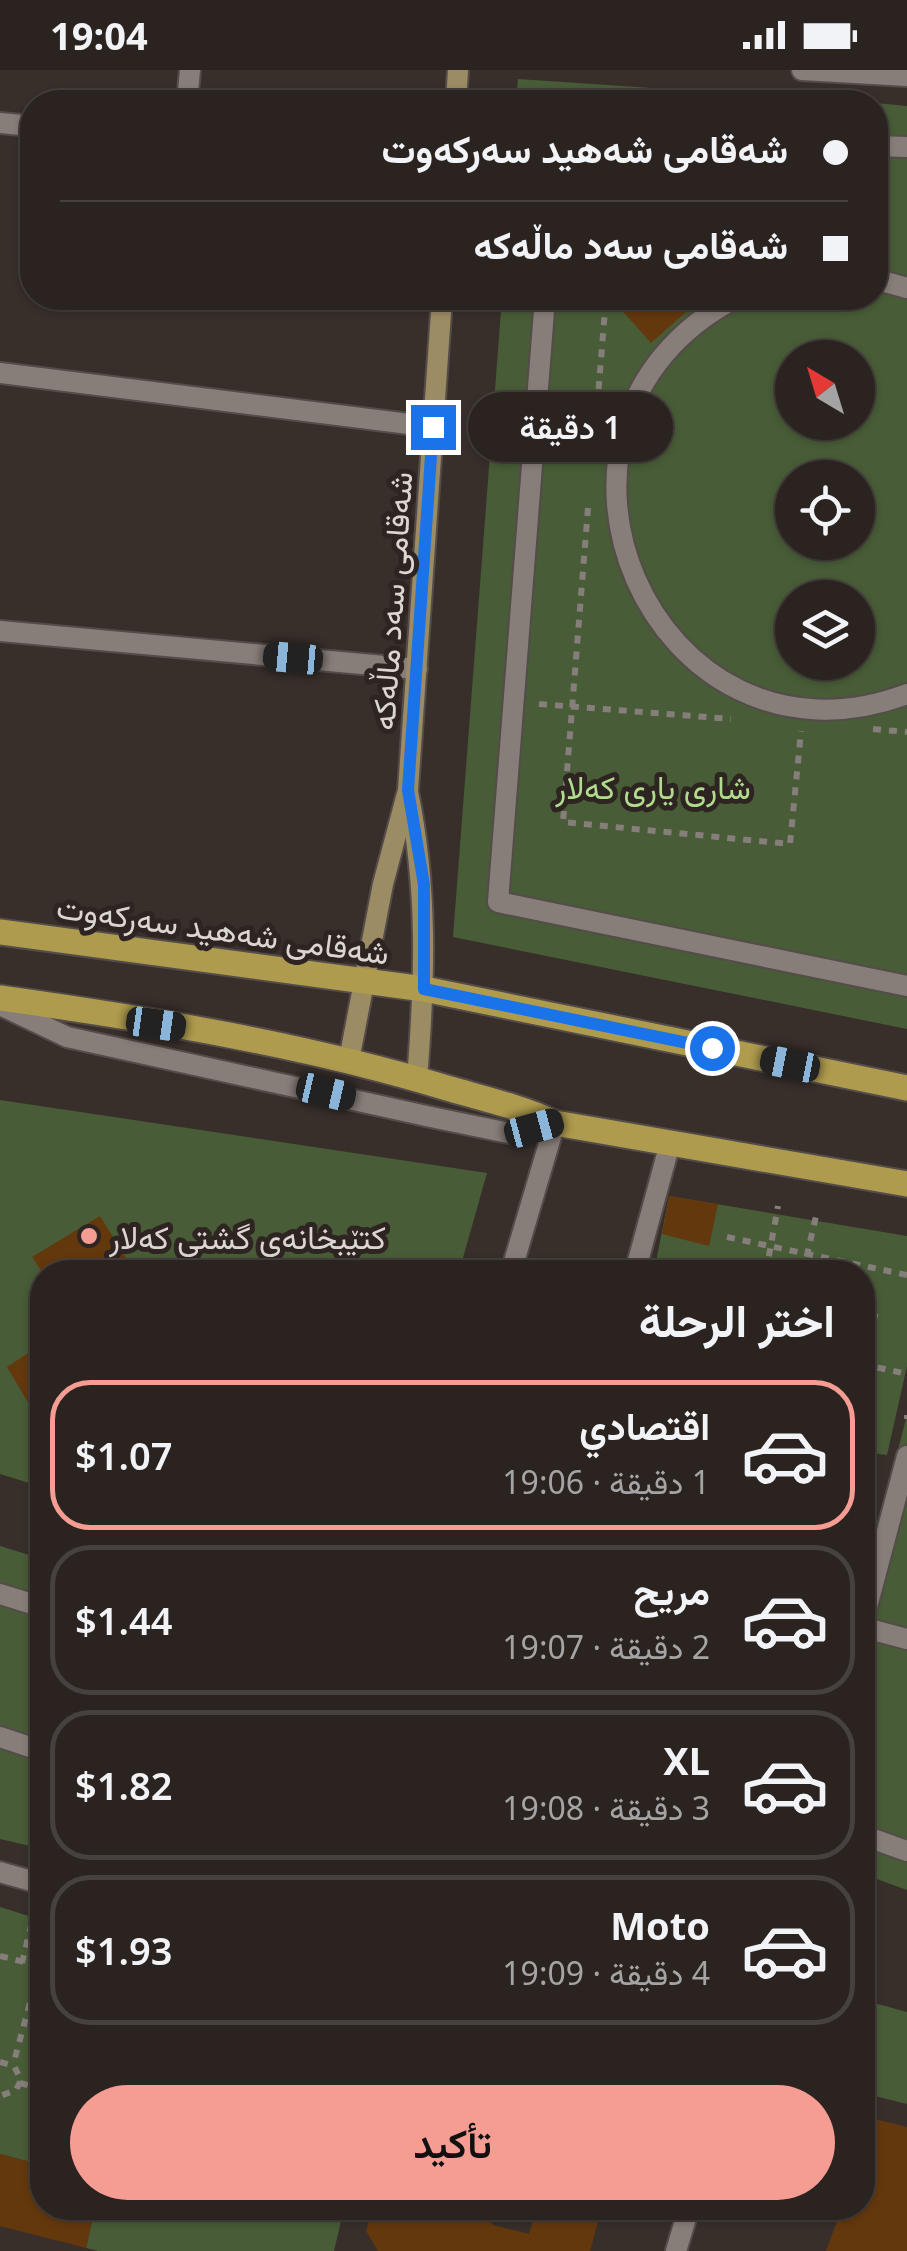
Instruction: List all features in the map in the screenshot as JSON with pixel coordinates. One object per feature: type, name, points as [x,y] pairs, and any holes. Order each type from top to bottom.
[{"type":"main road","name":"شەقامی سەد ماڵەکە","points":[[408,790],[441,310]]},
{"type":"main road","points":[[349,1060],[363,981],[408,790]]},
{"type":"main road","points":[[408,790],[424,885],[424,989],[418,1079]]},
{"type":"main road","name":"شەقامی شەهید سەرکەوت","points":[[0,932],[424,989],[907,1088]]},
{"type":"main road","points":[[0,1001],[233,1035],[349,1060],[513,1104],[556,1123],[907,1184]]},
{"type":"street","points":[[802,70],[907,76]]},
{"type":"street","points":[[544,310],[498,902],[907,986]]},
{"type":"street","points":[[719,310],[676,340],[636,398],[616,468],[620,545],[652,614],[676,644],[738,688],[804,707],[850,708],[907,694]]},
{"type":"street","points":[[0,374],[433,427]]},
{"type":"street","points":[[0,632],[416,670]]},
{"type":"street","points":[[0,1001],[67,1037],[431,1117],[514,1134],[556,1123]]},
{"type":"street","points":[[517,1260],[556,1123]]},
{"type":"street","points":[[647,1260],[670,1143]]},
{"type":"street","points":[[875,1577],[907,1456]]},
{"type":"street","points":[[0,1594],[30,1603]]},
{"type":"street","points":[[875,1630],[907,1639]]},
{"type":"street","points":[[0,1737],[30,1747]]},
{"type":"street","points":[[875,1839],[907,1851]]},
{"type":"street","points":[[0,1872],[30,1880]]},
{"type":"street","points":[[676,2251],[685,2220]]},
{"type":"path","points":[[595,434],[605,310]]},
{"type":"path","points":[[590,492],[562,822],[790,844],[804,707]]},
{"type":"path","points":[[514,703],[744,720]]},
{"type":"path","points":[[854,728],[907,732]]},
{"type":"path","points":[[768,1260],[778,1206]]},
{"type":"path","points":[[806,1260],[817,1212]]},
{"type":"path","points":[[727,1237],[836,1260]]},
{"type":"path","points":[[875,1268],[907,1275]]},
{"type":"path","points":[[875,1367],[907,1374]]},
{"type":"path","points":[[22,1963],[30,1931]]},
{"type":"path","points":[[0,1956],[30,1964]]},
{"type":"path","points":[[20,2083],[12,2065],[30,2001]]},
{"type":"path","points":[[0,2062],[12,2065]]},
{"type":"path","points":[[20,2083],[30,2085]]},
{"type":"path","points":[[0,2096],[12,2094],[20,2083]]},
{"type":"green space","points":[[518,79],[683,90],[517,90]]},
{"type":"green space","name":"شاری یاری کەلار","points":[[888,104],[907,106],[907,1029],[453,937],[501,310],[888,310]]},
{"type":"green space","points":[[0,1100],[487,1173],[462,1260],[30,1260],[30,1483],[0,1474]]},
{"type":"green space","points":[[669,1196],[907,1236],[907,1366],[887,1455],[875,1454],[875,1260],[656,1260]]},
{"type":"green space","points":[[907,1415],[907,1890],[875,1878],[875,1538]]},
{"type":"green space","points":[[0,1546],[30,1555],[30,1846],[0,1839]]},
{"type":"green space","points":[[0,1907],[30,1916],[30,2162],[0,2154]]},
{"type":"green space","points":[[875,2003],[907,2012],[907,2104],[875,2096]]},
{"type":"green space","points":[[92,2220],[341,2220],[334,2251],[86,2248]]},
{"type":"building","points":[[622,310],[688,310],[651,343]]},
{"type":"building","points":[[669,1196],[718,1204],[709,1246],[662,1234]]},
{"type":"building","points":[[100,1216],[127,1260],[34,1260],[32,1257]]},
{"type":"building","points":[[30,1352],[30,1406],[7,1367]]},
{"type":"building","points":[[875,2119],[907,2127],[907,2251],[826,2251],[838,2220],[875,2220]]},
{"type":"building","points":[[0,2154],[30,2162],[30,2220],[92,2220],[86,2248],[0,2226]]},
{"type":"building","points":[[369,2220],[489,2220],[493,2225],[529,2234],[533,2220],[599,2220],[590,2251],[378,2251],[366,2231]]},
{"type":"place","name":"کتێبخانەی گشتی کەلار","points":[[89,1236]]},
{"type":"route","points":[[433,427],[408,790],[424,885],[424,989],[712,1048]]}]
